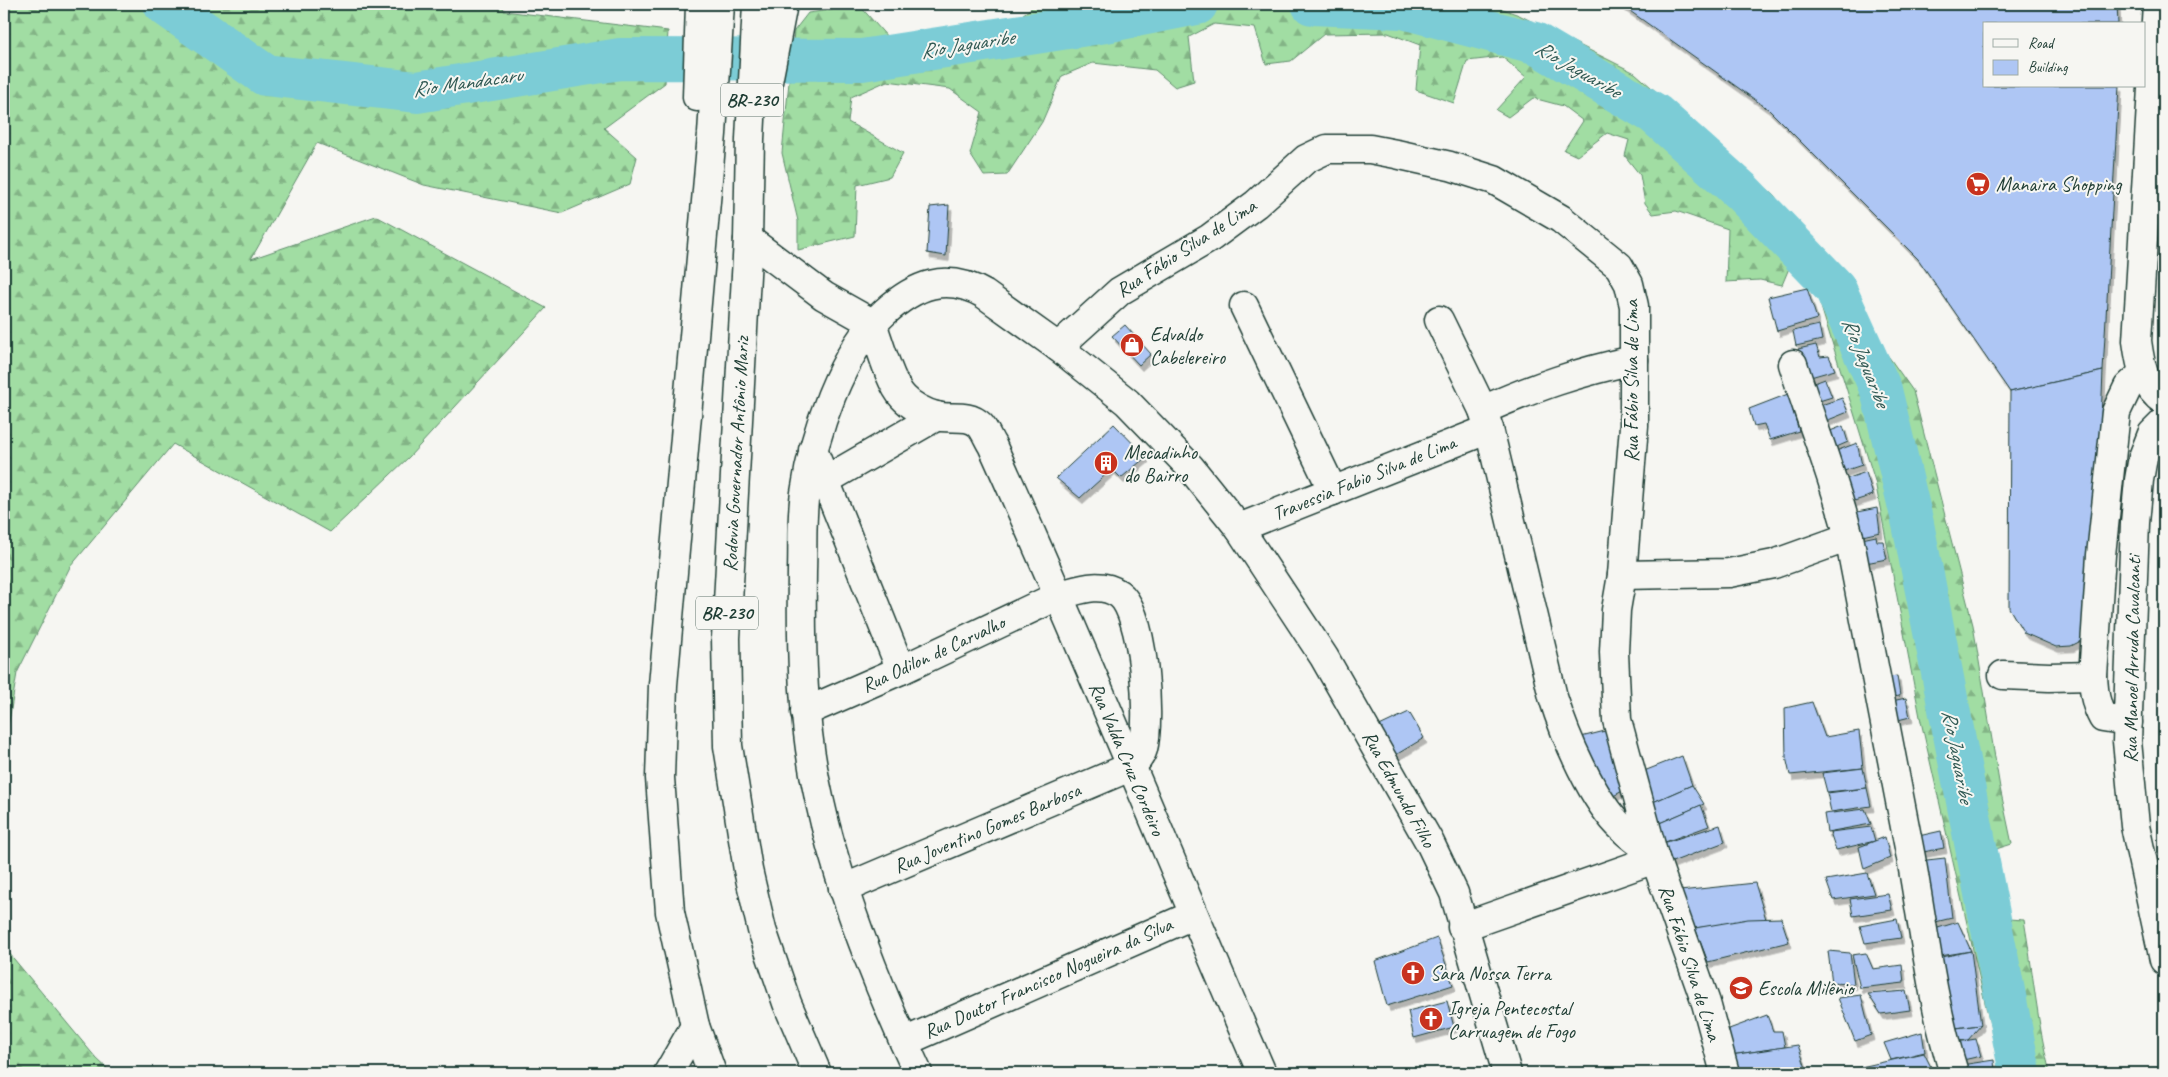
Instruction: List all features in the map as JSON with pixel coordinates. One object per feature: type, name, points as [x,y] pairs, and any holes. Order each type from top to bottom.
[{"type":"main road","name":"BR-230","points":[[712,1073],[695,1026],[670,912],[660,778],[663,685],[705,198],[705,133],[716,66],[706,21],[720,4]]},
{"type":"main road","points":[[757,4],[762,44]]},
{"type":"main road","points":[[762,44],[782,4]]},
{"type":"main road","points":[[2158,4],[2156,199],[2137,341],[2143,373],[2148,383],[2164,401]]},
{"type":"main road","points":[[705,133],[706,21]]},
{"type":"main road","name":"Rodovia Governador Antônio Mariz","points":[[762,44],[750,187],[726,638],[728,746],[748,870],[762,930],[787,1003],[818,1073]]},
{"type":"main road","name":"Rua Fábio Silva de Lima","points":[[1058,347],[1120,290],[1210,238],[1256,204],[1306,158],[1327,149],[1347,148],[1396,154],[1450,166],[1494,180],[1561,219],[1608,255],[1619,266],[1629,284],[1634,306],[1634,426],[1622,575],[1616,610],[1614,652],[1617,720],[1654,856],[1706,1003],[1725,1073]]},
{"type":"main road","points":[[748,239],[816,291],[872,323]]},
{"type":"main road","name":"Rua Edmundo Filho","points":[[918,1073],[843,889],[819,798],[804,712],[803,525],[805,494],[813,450],[841,376],[872,323],[895,303],[919,288],[929,284],[959,284],[984,294],[1058,347],[1127,402],[1190,467],[1239,528],[1324,658],[1430,843],[1454,894],[1462,927],[1507,1073]]},
{"type":"main road","points":[[1244,306],[1333,491]]},
{"type":"main road","points":[[1439,320],[1486,419],[1560,721],[1571,747],[1611,816],[1654,856],[1462,927]]},
{"type":"main road","name":"Rua Valda Cruz Cordeiro","points":[[872,323],[899,393],[913,406],[937,416],[955,416],[974,421],[982,427],[992,445],[1060,595],[1130,767],[1262,1073]]},
{"type":"main road","name":"Travessia Fabio Silva de Lima","points":[[1239,528],[1333,491],[1486,419],[1537,386],[1579,372],[1634,360]]},
{"type":"main road","points":[[1793,364],[1813,427],[1839,495],[1849,537],[1911,860],[1932,985],[1944,1042],[1954,1073]]},
{"type":"main road","points":[[2128,722],[2103,718],[2096,702],[2093,676],[2102,555],[2116,412],[2128,387],[2143,373]]},
{"type":"main road","points":[[826,480],[937,416]]},
{"type":"main road","name":"Rua Manoel Arruda Cavalcanti","points":[[2164,422],[2152,434],[2143,457],[2139,480],[2135,523],[2127,741],[2135,826],[2164,955]]},
{"type":"main road","points":[[813,450],[901,670]]},
{"type":"main road","points":[[1622,575],[1729,573],[1774,564],[1849,537]]},
{"type":"main road","name":"Rua Odilon de Carvalho","points":[[804,712],[901,670],[1060,595],[1086,588],[1104,587],[1118,594],[1131,609],[1143,669],[1147,716],[1142,751],[1137,761],[1130,767]]},
{"type":"main road","points":[[2003,675],[2093,676]]},
{"type":"main road","name":"Rua Joventino Gomes Barbosa","points":[[843,889],[1130,767]]},
{"type":"main road","name":"Rua Doutor Francisco Nogueira da Silva","points":[[904,1042],[1193,915]]},
{"type":"main road","points":[[668,1073],[695,1026]]},
{"type":"green space","points":[[4,4],[503,4],[504,11],[668,31],[665,83],[604,128],[637,157],[630,184],[562,213],[424,185],[317,143],[251,259],[376,216],[546,308],[409,457],[330,532],[173,444],[70,567],[17,673],[4,751]]},
{"type":"green space","points":[[1037,4],[1489,4],[1519,15],[1635,73],[1774,195],[1913,391],[1973,625],[2000,788],[2012,844],[1996,849],[2008,919],[2024,920],[2038,1016],[2050,1073],[2001,1073],[1920,717],[1875,481],[1818,297],[1792,261],[1782,285],[1760,280],[1726,282],[1728,229],[1676,211],[1653,214],[1645,203],[1640,175],[1625,156],[1629,140],[1607,133],[1577,156],[1564,150],[1583,121],[1563,106],[1533,98],[1508,117],[1496,110],[1526,77],[1502,57],[1467,61],[1454,103],[1416,90],[1420,45],[1388,33],[1324,34],[1291,61],[1266,64],[1255,28],[1214,24],[1189,37],[1194,81],[1175,87],[1155,70],[1093,63],[1062,76],[1042,122],[1007,175],[984,176],[970,154],[982,112],[950,89],[887,81],[851,97],[848,122],[903,153],[890,177],[857,185],[855,236],[798,250],[798,221],[782,153],[794,31],[808,13],[860,6],[896,47],[1004,28]]},
{"type":"green space","points":[[4,947],[96,1058],[112,1073],[4,1073]]},
{"type":"building","name":"Manaira Shopping","points":[[1620,4],[2117,4],[2118,22],[1983,22],[1983,88],[2119,88],[2103,371],[2010,392],[1918,259],[1768,109]]},
{"type":"building","points":[[949,205],[946,256],[927,253],[930,207]]},
{"type":"building","points":[[1807,288],[1817,319],[1777,331],[1768,297]]},
{"type":"building","name":"Edvaldo Cabelereiro","points":[[1125,325],[1151,354],[1139,365],[1112,336]]},
{"type":"building","points":[[1819,325],[1822,340],[1796,346],[1793,331]]},
{"type":"building","points":[[1816,345],[1820,357],[1829,356],[1835,370],[1807,378],[1798,349]]},
{"type":"building","points":[[2103,371],[2093,617],[2083,640],[2071,646],[2056,647],[2024,633],[2009,608],[2010,392]]},
{"type":"building","points":[[1825,379],[1832,397],[1816,402],[1809,385]]},
{"type":"building","points":[[1788,394],[1799,431],[1770,440],[1764,424],[1754,426],[1749,409]]},
{"type":"building","points":[[1842,398],[1848,412],[1821,423],[1815,407]]},
{"type":"building","name":"Mecadinho do Bairro","points":[[1114,424],[1146,457],[1121,478],[1112,469],[1080,498],[1056,478]]},
{"type":"building","points":[[1843,426],[1848,442],[1832,449],[1825,433]]},
{"type":"building","points":[[1857,443],[1862,465],[1841,472],[1836,451]]},
{"type":"building","points":[[1866,472],[1873,495],[1848,503],[1843,480]]},
{"type":"building","points":[[1877,508],[1880,532],[1858,537],[1852,513]]},
{"type":"building","points":[[1876,536],[1877,541],[1883,541],[1887,559],[1860,564],[1857,540]]},
{"type":"building","points":[[1897,676],[1900,696],[1884,698],[1882,678]]},
{"type":"building","points":[[1906,698],[1910,717],[1890,722],[1887,702]]},
{"type":"building","points":[[1812,702],[1825,737],[1859,731],[1863,768],[1790,775],[1786,757],[1785,708]]},
{"type":"building","points":[[1409,712],[1424,738],[1389,759],[1371,730]]},
{"type":"building","points":[[1613,729],[1626,789],[1608,799],[1573,739]]},
{"type":"building","points":[[1682,756],[1692,785],[1644,806],[1634,775]]},
{"type":"building","points":[[1863,768],[1867,788],[1827,792],[1822,773]]},
{"type":"building","points":[[1692,785],[1704,804],[1648,828],[1644,806]]},
{"type":"building","points":[[1867,788],[1871,806],[1831,812],[1827,793]]},
{"type":"building","points":[[1701,805],[1709,826],[1657,845],[1648,828]]},
{"type":"building","points":[[1865,809],[1871,824],[1827,832],[1824,814]]},
{"type":"building","points":[[1720,825],[1725,842],[1664,865],[1657,845]]},
{"type":"building","points":[[1871,827],[1875,841],[1836,850],[1830,832]]},
{"type":"building","points":[[1941,831],[1944,848],[1918,853],[1914,837]]},
{"type":"building","points":[[1885,837],[1890,858],[1864,869],[1859,847]]},
{"type":"building","points":[[1945,858],[1952,918],[1927,924],[1918,861]]},
{"type":"building","points":[[1867,873],[1874,894],[1833,900],[1826,880]]},
{"type":"building","points":[[1755,883],[1766,919],[1695,928],[1680,891]]},
{"type":"building","points":[[1888,894],[1892,910],[1853,916],[1850,899]]},
{"type":"building","points":[[1781,918],[1789,942],[1708,962],[1695,928],[1748,919]]},
{"type":"building","points":[[1897,919],[1901,938],[1865,943],[1860,926]]},
{"type":"building","points":[[1958,922],[1971,951],[1934,957],[1931,930]]},
{"type":"building","name":"Sara Nossa Terra","points":[[1437,938],[1453,985],[1387,1006],[1375,961]]},
{"type":"building","points":[[1828,951],[1850,953],[1854,984],[1832,983]]},
{"type":"building","points":[[1971,951],[1981,1025],[1955,1028],[1942,957]]},
{"type":"building","points":[[1866,953],[1873,969],[1902,965],[1904,983],[1860,988],[1852,955]]},
{"type":"building","points":[[1906,991],[1910,1010],[1881,1014],[1868,994]]},
{"type":"building","points":[[1861,995],[1871,1035],[1855,1041],[1838,998]]},
{"type":"building","name":"Igreja Pentecostal Carruagem de Fogo","points":[[1447,1001],[1454,1027],[1414,1038],[1408,1011]]},
{"type":"building","points":[[1767,1015],[1773,1031],[1782,1031],[1785,1047],[1731,1055],[1729,1029]]},
{"type":"building","points":[[1981,1025],[1968,1040],[1949,1041],[1948,1029]]},
{"type":"building","points":[[1922,1032],[1925,1052],[1891,1060],[1884,1043]]},
{"type":"building","points":[[1976,1039],[1981,1056],[1954,1062],[1950,1043]]},
{"type":"building","points":[[1798,1045],[1807,1071],[1799,1073],[1738,1073],[1731,1055]]},
{"type":"building","points":[[1924,1053],[1931,1067],[1908,1073],[1853,1073],[1852,1069]]},
{"type":"building","points":[[1994,1060],[1995,1073],[1963,1073],[1961,1065]]},
{"type":"waterway","name":"Rio Mandacaru","points":[[164,4],[265,75],[417,92],[620,59],[862,60],[1106,22],[1197,4]]},
{"type":"waterway","name":"Rio Jaguaribe","points":[[1312,4],[1403,8],[1535,43],[1655,114],[1741,191],[1835,288],[1881,390],[1913,524],[2020,1073]]},
{"type":"place","name":"Manaira Shopping","points":[[1978,184]]},
{"type":"place","name":"Edvaldo Cabelereiro","points":[[1132,345]]},
{"type":"place","name":"Mecadinho do Bairro","points":[[1106,463]]},
{"type":"place","name":"Sara Nossa Terra","points":[[1413,973]]},
{"type":"place","name":"Escola Milênio","points":[[1741,988]]},
{"type":"place","name":"Igreja Pentecostal Carruagem de Fogo","points":[[1431,1019]]}]
